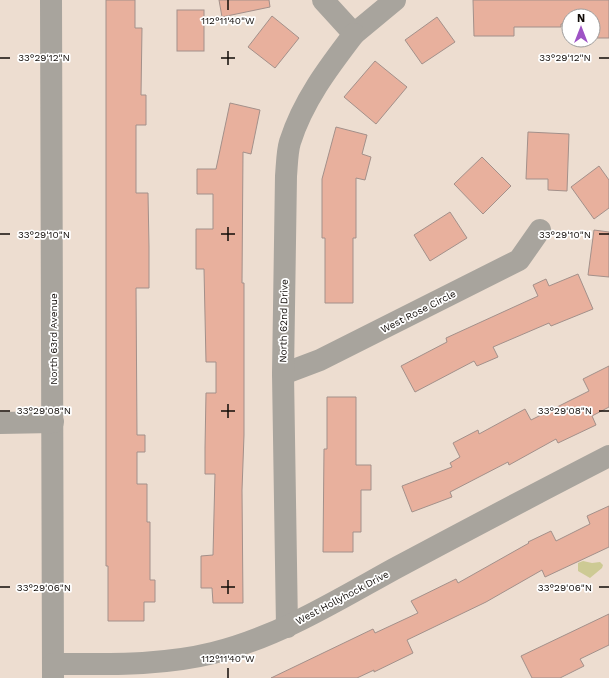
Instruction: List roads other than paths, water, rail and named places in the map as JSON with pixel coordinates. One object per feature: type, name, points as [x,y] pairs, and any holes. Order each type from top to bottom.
[{"type":"street","name":"North 63rd Avenue","points":[[51,0],[53,671]]},
{"type":"street","points":[[323,0],[354,34]]},
{"type":"street","name":"North 62nd Drive","points":[[287,627],[283,374],[284,200],[290,144],[299,119],[316,85],[354,34],[395,0]]},
{"type":"street","name":"West Rose Circle","points":[[283,374],[320,360],[519,260],[540,230]]},
{"type":"street","points":[[0,423],[53,422]]},
{"type":"street","name":"West Hollyhock Drive","points":[[53,671],[169,661],[213,653],[287,627],[480,523],[609,456]]}]
